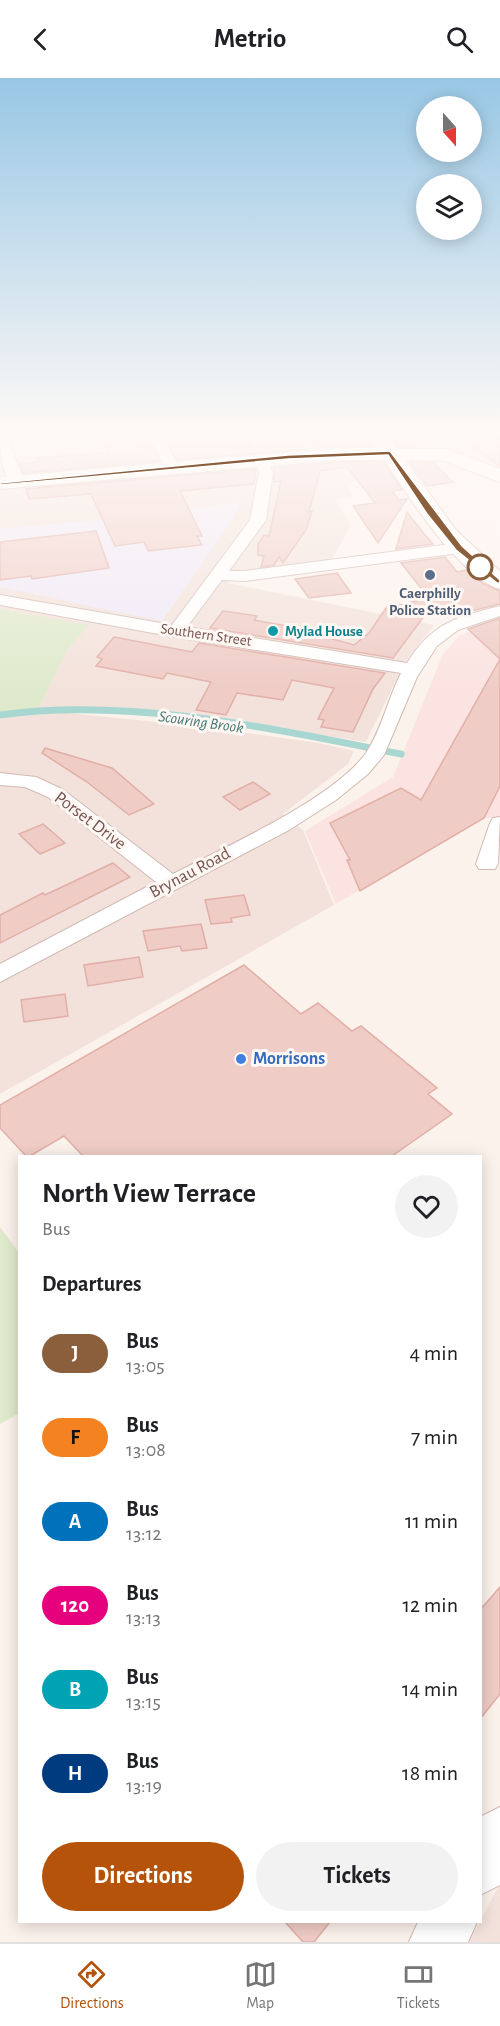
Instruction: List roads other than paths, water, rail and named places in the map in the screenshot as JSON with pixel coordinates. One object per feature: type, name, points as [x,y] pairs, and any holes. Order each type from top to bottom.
[{"type":"street","points":[[176,632],[258,519]]},
{"type":"street","points":[[436,519],[459,548],[500,582]]},
{"type":"street","points":[[217,576],[245,576],[459,548]]},
{"type":"street","name":"Southern Street","points":[[0,600],[176,632],[413,669]]},
{"type":"street","points":[[413,669],[434,638],[452,626],[500,611]]},
{"type":"street","name":"Brynau Road","points":[[0,974],[282,825],[343,784],[376,751],[413,669]]},
{"type":"street","name":"Porset Drive","points":[[0,779],[29,781],[55,793],[171,883]]},
{"type":"street","points":[[487,864],[500,822]]},
{"type":"street","points":[[482,1864],[500,1833]]},
{"type":"street","points":[[437,1942],[448,1923]]},
{"type":"waterway","name":"Scouring Brook","points":[[0,715],[49,710],[151,713],[253,726],[401,754]]},
{"type":"place","name":"Caerphilly Police Station","points":[[430,575]]},
{"type":"place","name":"Mylad House","points":[[273,631]]},
{"type":"place","name":"Morrisons","points":[[241,1059]]}]
